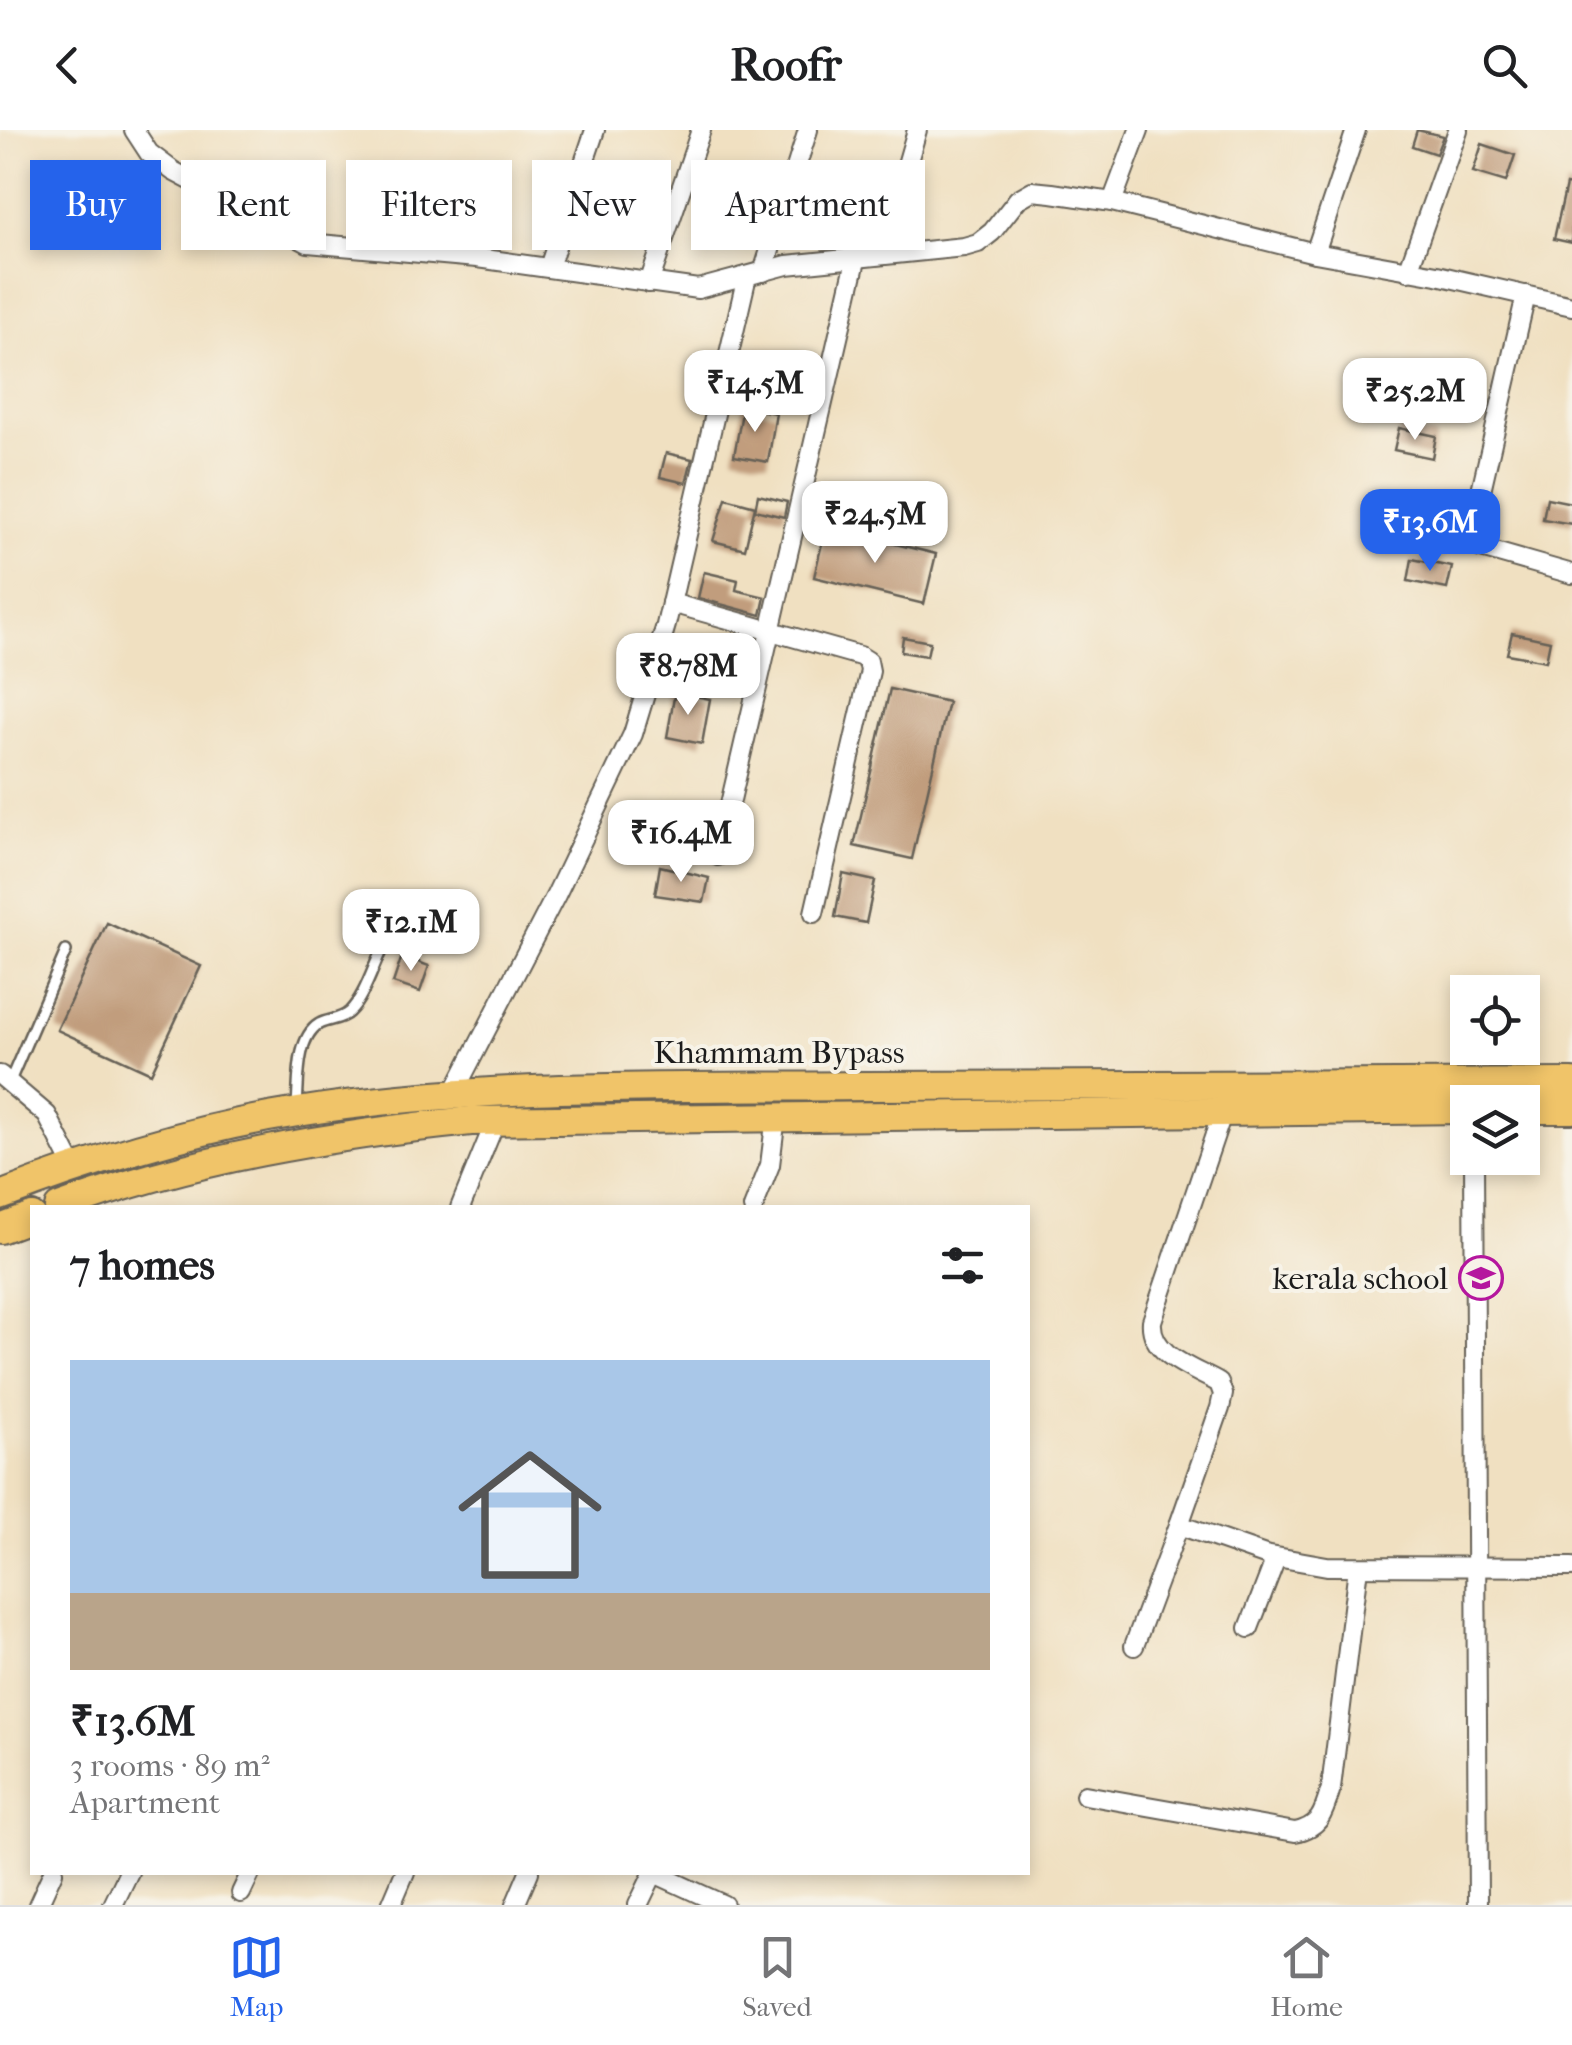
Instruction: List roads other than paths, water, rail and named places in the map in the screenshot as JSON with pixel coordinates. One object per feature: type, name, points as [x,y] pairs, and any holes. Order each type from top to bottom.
[{"type":"highway","name":"Khammam Bypass","points":[[1540,1087],[1572,1083]]},
{"type":"highway","name":"Khammam Bypass","points":[[0,1196],[74,1168],[185,1136],[297,1112],[452,1094],[675,1086],[1450,1096]]},
{"type":"highway","points":[[675,1086],[677,1117]]},
{"type":"highway","name":"Khammam Bypass","points":[[67,1205],[212,1163],[312,1142],[400,1128],[496,1120],[1223,1111],[1450,1097]]},
{"type":"highway","points":[[1540,1109],[1572,1109]]},
{"type":"highway","points":[[0,1229],[30,1218]]},
{"type":"street","points":[[134,130],[149,153],[173,171],[308,243],[549,266],[698,290],[786,265],[964,248],[992,232],[1018,199],[1032,191],[1112,202],[1328,255],[1572,306]]},
{"type":"street","points":[[549,266],[594,130]]},
{"type":"street","points":[[649,283],[701,130]]},
{"type":"street","points":[[452,1094],[609,790],[633,734],[671,603],[755,274],[808,130]]},
{"type":"street","points":[[880,255],[917,130]]},
{"type":"street","points":[[1112,202],[1139,130]]},
{"type":"street","points":[[1328,255],[1324,226],[1356,130]]},
{"type":"street","points":[[1408,271],[1458,130]]},
{"type":"street","points":[[718,856],[857,256]]},
{"type":"street","points":[[1526,295],[1470,534],[1474,544],[1481,548],[1572,574]]},
{"type":"street","points":[[671,603],[860,656],[870,666],[814,912]]},
{"type":"street","points":[[5,1079],[47,1115],[74,1168]]},
{"type":"street","points":[[1134,1646],[1220,1408],[1223,1390],[1218,1383],[1158,1348],[1151,1333],[1223,1111]]},
{"type":"street","points":[[754,1205],[770,1165],[776,1116]]},
{"type":"street","points":[[461,1205],[496,1120]]},
{"type":"street","points":[[1474,1175],[1478,1905]]},
{"type":"street","points":[[1178,1525],[1276,1558],[1310,1564],[1476,1569],[1572,1566]]},
{"type":"street","points":[[1249,1628],[1276,1558]]},
{"type":"street","points":[[1085,1794],[1294,1832],[1318,1822],[1331,1788],[1358,1566]]},
{"type":"street","points":[[38,1905],[52,1875]]},
{"type":"street","points":[[113,1905],[128,1875]]},
{"type":"street","points":[[242,1893],[250,1875]]},
{"type":"street","points":[[391,1905],[404,1875]]},
{"type":"street","points":[[514,1905],[528,1875]]},
{"type":"street","points":[[638,1905],[652,1875]]},
{"type":"street","points":[[657,1875],[724,1905]]},
{"type":"lane","points":[[297,1112],[301,1064],[310,1033],[353,1008],[382,948]]},
{"type":"lane","points":[[5,1079],[66,951]]},
{"type":"place","name":"kerala school","points":[[1481,1278]]}]
